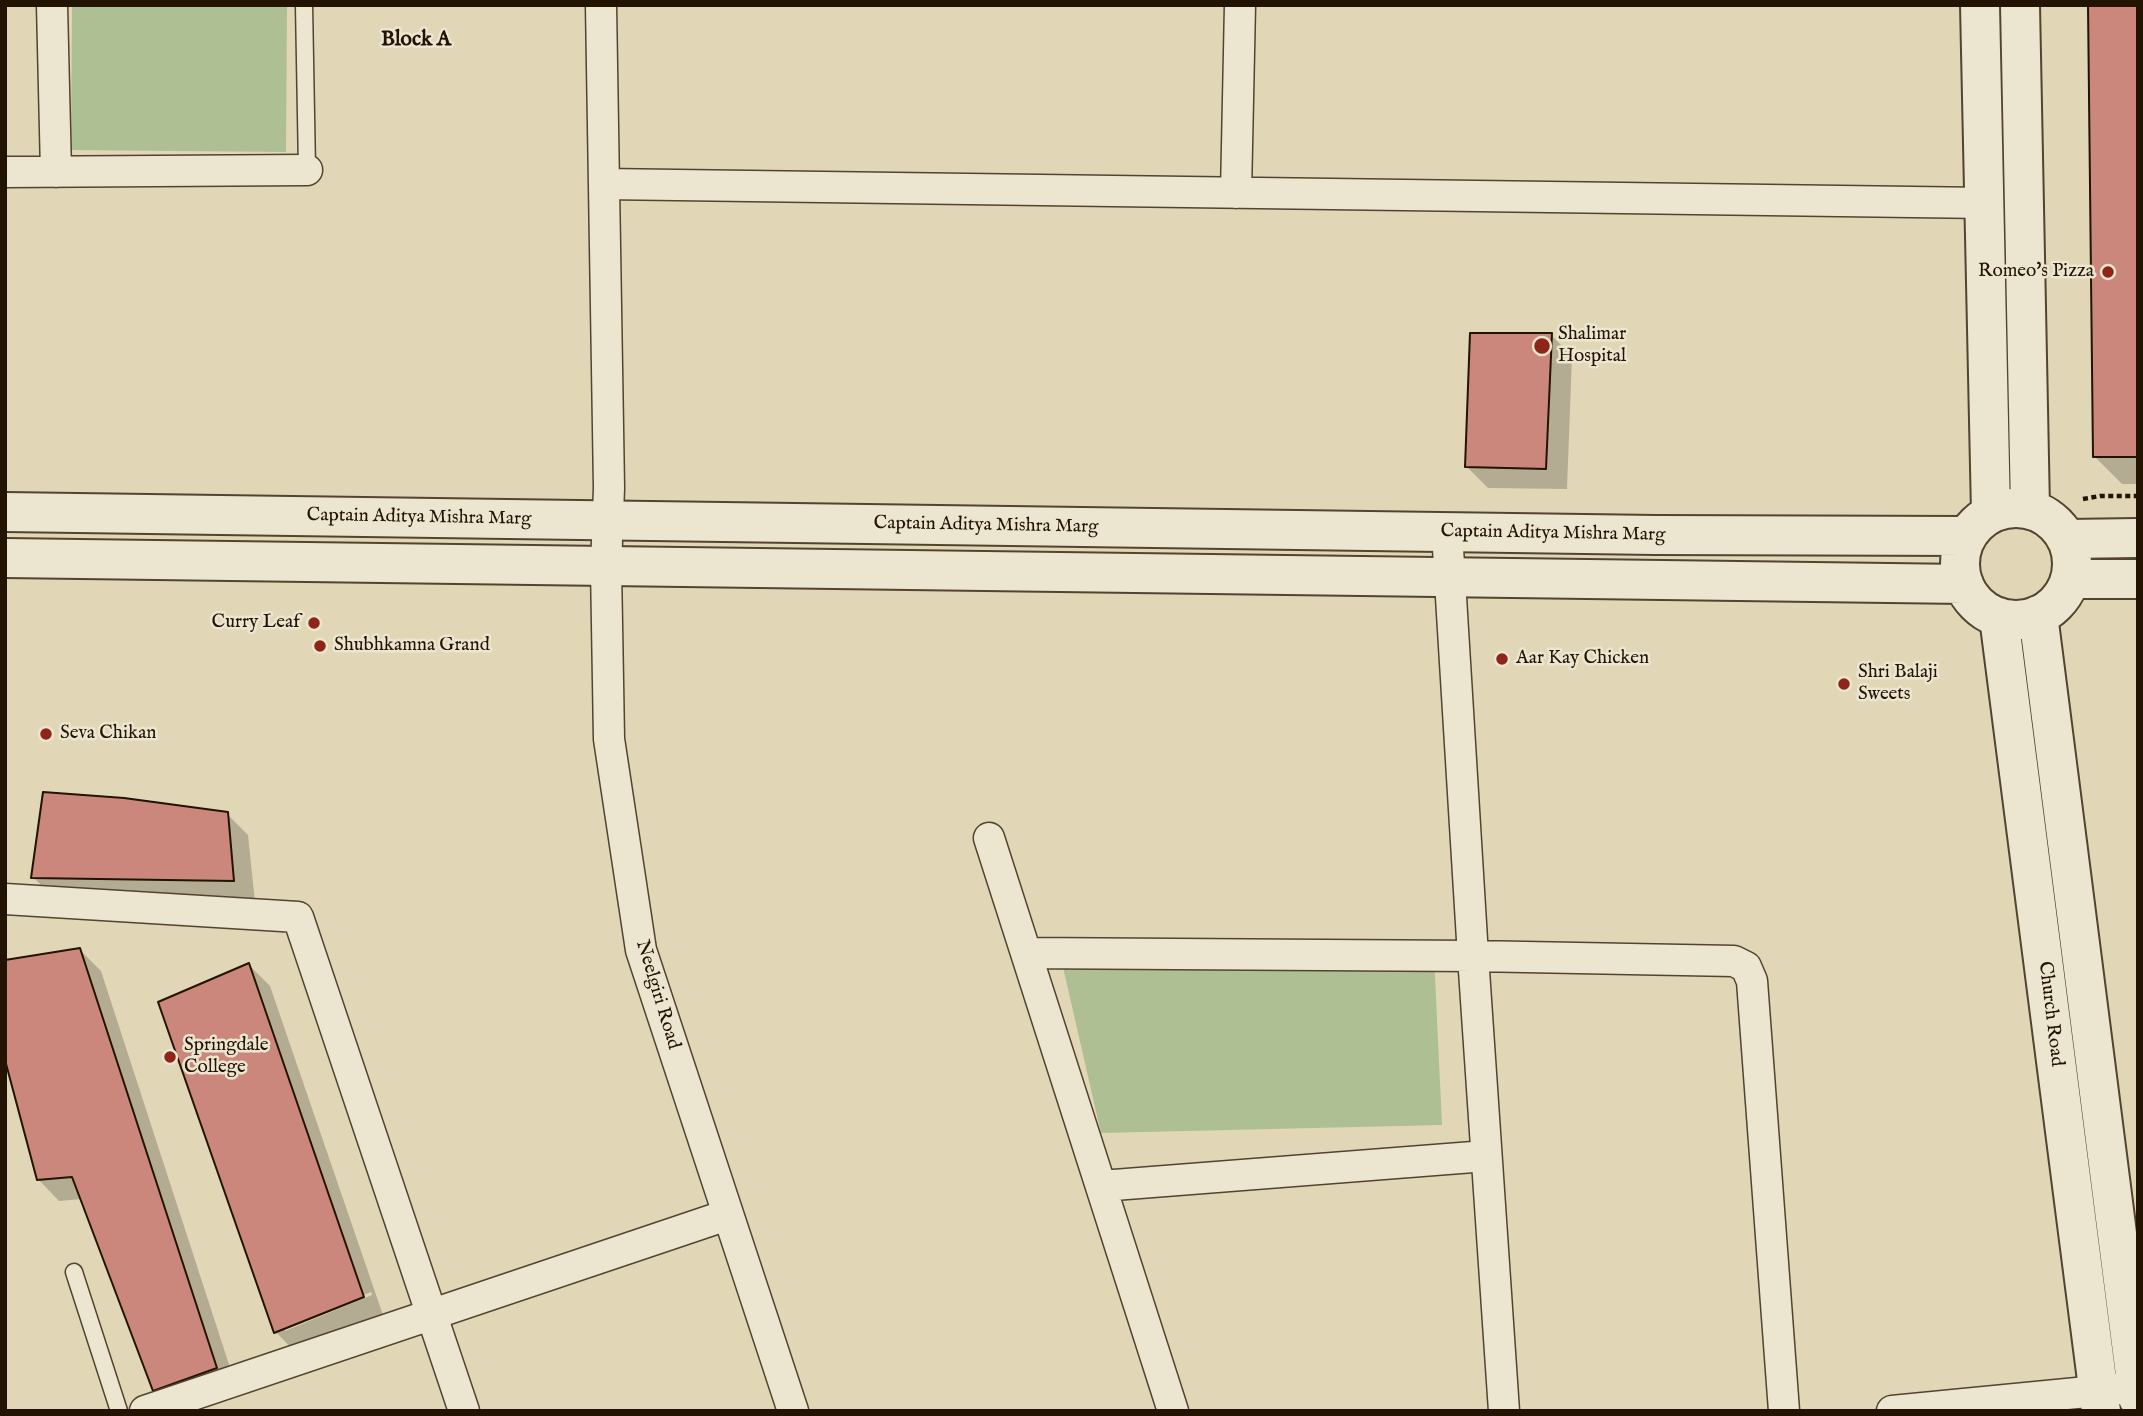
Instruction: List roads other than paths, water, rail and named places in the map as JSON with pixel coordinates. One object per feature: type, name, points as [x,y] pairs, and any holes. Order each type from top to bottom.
[{"type":"street","points":[[52,5],[55,172]]},
{"type":"street","name":"Neelgiri Road","points":[[601,5],[609,521],[606,567],[609,739],[641,950],[793,1411]]},
{"type":"street","points":[[1236,193],[1240,5]]},
{"type":"street","points":[[1979,525],[1984,203],[1980,5]]},
{"type":"street","points":[[2020,5],[2031,509]]},
{"type":"street","points":[[5,172],[306,170]]},
{"type":"street","points":[[604,184],[1984,203]]},
{"type":"street","points":[[2011,507],[2031,509],[2052,520],[2067,539],[2072,558],[2070,579],[2060,599],[2052,607],[2038,615],[2012,620],[1981,608],[1972,598],[1964,584],[1961,550],[1979,525],[2011,507]]},
{"type":"street","name":"Captain Aditya Mishra Marg","points":[[5,512],[1447,532],[1979,525]]},
{"type":"street","points":[[1447,532],[1504,1411]]},
{"type":"street","points":[[2067,539],[2138,538]]},
{"type":"street","points":[[5,558],[1964,584]]},
{"type":"street","points":[[2070,579],[2138,579]]},
{"type":"street","name":"Church Road","points":[[2038,615],[2137,1392]]},
{"type":"street","name":"Church Road","points":[[1999,617],[2100,1401]]},
{"type":"street","points":[[989,838],[1173,1411]]},
{"type":"street","points":[[5,899],[298,917],[464,1411]]},
{"type":"street","points":[[2036,909],[2075,903]]},
{"type":"street","points":[[1026,953],[1734,961],[1746,967],[1752,981],[1784,1411]]},
{"type":"street","points":[[1101,1186],[1486,1156]]},
{"type":"street","points":[[145,1411],[727,1215]]},
{"type":"street","points":[[1892,1411],[2100,1401],[2137,1392]]},
{"type":"lane","points":[[304,5],[306,170]]},
{"type":"lane","points":[[74,1272],[120,1411]]},
{"type":"place","name":"Romeo's Pizza","points":[[2108,272]]},
{"type":"place","name":"Shalimar Hospital","points":[[1542,346]]},
{"type":"place","name":"Curry Leaf","points":[[314,623]]},
{"type":"place","name":"Shubhkamna Grand","points":[[320,646]]},
{"type":"place","name":"Aar Kay Chicken","points":[[1502,659]]},
{"type":"place","name":"Shri Balaji Sweets","points":[[1844,684]]},
{"type":"place","name":"Seva Chikan","points":[[46,734]]},
{"type":"place","name":"Springdale College","points":[[170,1057]]},
{"type":"district","name":"Block A","points":[[416,41]]}]
